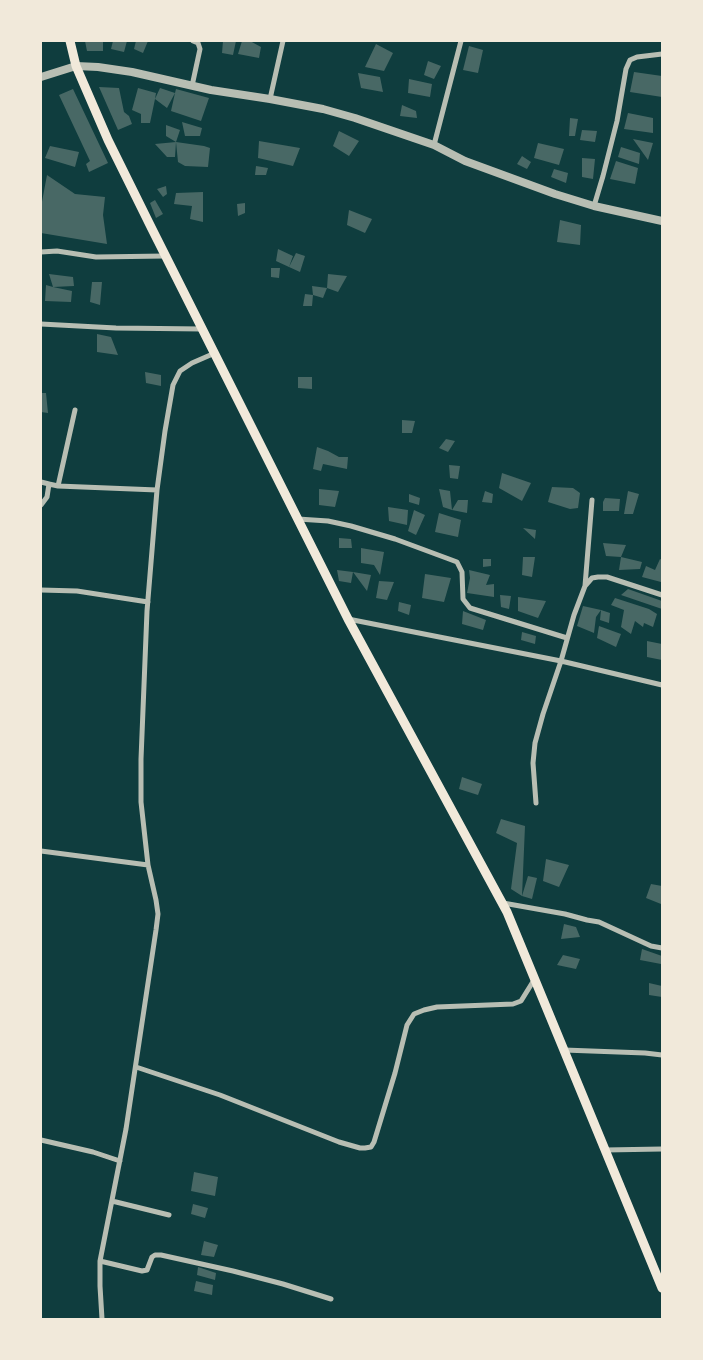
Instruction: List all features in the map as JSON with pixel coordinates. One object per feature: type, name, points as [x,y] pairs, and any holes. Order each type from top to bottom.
[{"type":"main road","points":[[70,41],[76,66],[108,140],[165,256],[348,618],[502,902],[662,1288]]},
{"type":"street","points":[[192,41],[198,44],[200,49],[192,86]]},
{"type":"street","points":[[270,98],[282,41]]},
{"type":"street","points":[[434,145],[461,41]]},
{"type":"street","points":[[594,206],[609,154],[626,69],[630,60],[637,57],[662,54]]},
{"type":"street","points":[[41,77],[76,66],[98,67],[132,72],[211,90],[270,98],[355,118],[434,145],[465,161],[555,194],[594,206],[662,221]]},
{"type":"street","points":[[41,252],[56,251],[96,257],[165,256]]},
{"type":"street","points":[[41,324],[116,328],[203,329]]},
{"type":"street","points":[[102,1319],[100,1261],[126,1129],[158,914],[148,864],[142,802],[141,758],[148,602],[157,490],[173,385],[180,371],[192,363],[215,353]]},
{"type":"street","points":[[58,486],[75,410]]},
{"type":"street","points":[[41,482],[58,486],[157,490]]},
{"type":"street","points":[[41,505],[47,497],[49,484]]},
{"type":"street","points":[[536,803],[533,764],[535,743],[542,714],[561,661],[584,586],[592,500]]},
{"type":"street","points":[[298,520],[328,521],[350,526],[395,539],[457,562],[462,572],[463,599],[470,608],[567,638]]},
{"type":"street","points":[[584,586],[592,578],[607,577],[662,596]]},
{"type":"street","points":[[41,590],[77,592],[148,602]]},
{"type":"street","points":[[348,618],[561,661],[662,685]]},
{"type":"street","points":[[41,851],[148,864]]},
{"type":"street","points":[[502,902],[599,922],[651,946],[662,948]]},
{"type":"street","points":[[136,1067],[220,1095],[339,1142],[360,1148],[371,1147],[395,1073],[407,1025],[414,1014],[438,1007],[513,1004],[521,1000],[535,979]]},
{"type":"street","points":[[564,1050],[662,1055]]},
{"type":"street","points":[[41,1140],[93,1152],[120,1161]]},
{"type":"street","points":[[605,1150],[662,1149]]},
{"type":"street","points":[[112,1201],[169,1215]]},
{"type":"street","points":[[100,1261],[142,1271],[147,1270],[152,1257],[161,1255],[233,1271],[331,1299]]},
{"type":"building","points":[[85,41],[103,41],[103,51],[87,51]]},
{"type":"building","points":[[113,41],[127,41],[124,52],[111,49]]},
{"type":"building","points":[[136,41],[148,41],[143,53],[134,49]]},
{"type":"building","points":[[223,41],[236,41],[233,55],[222,53]]},
{"type":"building","points":[[242,41],[250,41],[261,47],[259,58],[238,54]]},
{"type":"building","points":[[376,44],[393,53],[384,71],[365,67]]},
{"type":"building","points":[[469,46],[483,50],[478,73],[463,70]]},
{"type":"building","points":[[428,61],[441,66],[434,79],[424,75]]},
{"type":"building","points":[[634,72],[662,76],[662,97],[630,92]]},
{"type":"building","points":[[358,73],[380,77],[383,92],[361,88]]},
{"type":"building","points":[[409,79],[432,84],[430,97],[408,93]]},
{"type":"building","points":[[99,87],[119,88],[124,112],[129,116],[132,124],[118,130]]},
{"type":"building","points":[[138,88],[156,93],[150,123],[141,123],[141,114],[132,110]]},
{"type":"building","points":[[160,88],[175,93],[167,108],[155,99]]},
{"type":"building","points":[[73,89],[108,163],[89,172],[86,164],[90,161],[59,95]]},
{"type":"building","points":[[176,89],[209,98],[201,121],[171,111]]},
{"type":"building","points":[[402,105],[416,111],[417,118],[400,116]]},
{"type":"building","points":[[628,113],[653,118],[653,133],[624,129]]},
{"type":"building","points":[[570,118],[578,119],[575,136],[569,136]]},
{"type":"building","points":[[182,122],[202,128],[200,136],[185,136]]},
{"type":"building","points":[[166,125],[180,130],[176,142],[166,136]]},
{"type":"building","points":[[582,130],[597,131],[595,142],[580,140]]},
{"type":"building","points":[[339,131],[359,141],[349,156],[333,146]]},
{"type":"building","points":[[633,139],[653,143],[648,160]]},
{"type":"building","points":[[259,141],[300,148],[293,166],[258,158]]},
{"type":"building","points":[[176,142],[210,148],[208,167],[185,166],[178,162]]},
{"type":"building","points":[[176,142],[175,157],[167,157],[155,144]]},
{"type":"building","points":[[538,143],[564,149],[559,165],[534,158]]},
{"type":"building","points":[[50,146],[79,152],[75,167],[45,158]]},
{"type":"building","points":[[621,147],[640,153],[639,164],[618,157]]},
{"type":"building","points":[[522,156],[531,162],[527,169],[517,164]]},
{"type":"building","points":[[582,158],[595,159],[593,179],[582,177]]},
{"type":"building","points":[[616,161],[638,168],[635,184],[610,179]]},
{"type":"building","points":[[256,166],[268,168],[266,175],[255,175]]},
{"type":"building","points":[[554,169],[568,173],[566,183],[551,177]]},
{"type":"building","points":[[47,175],[75,194],[105,197],[103,215],[107,244],[41,233],[41,207]]},
{"type":"building","points":[[166,186],[167,194],[163,197],[157,189]]},
{"type":"building","points":[[203,192],[203,222],[190,219],[192,206],[174,204],[176,193]]},
{"type":"building","points":[[155,200],[163,214],[156,218],[150,203]]},
{"type":"building","points":[[245,203],[245,213],[238,216],[237,204]]},
{"type":"building","points":[[349,210],[372,219],[365,233],[347,225]]},
{"type":"building","points":[[560,220],[581,225],[580,245],[557,242]]},
{"type":"building","points":[[278,249],[293,256],[289,267],[276,261]]},
{"type":"building","points":[[296,253],[305,256],[300,272],[289,267]]},
{"type":"building","points":[[271,268],[280,268],[279,278],[271,277]]},
{"type":"building","points":[[49,274],[73,277],[74,286],[53,287]]},
{"type":"building","points":[[328,274],[347,276],[338,292],[327,288]]},
{"type":"building","points":[[92,282],[102,282],[100,305],[90,302]]},
{"type":"building","points":[[46,285],[72,291],[71,302],[45,301]]},
{"type":"building","points":[[312,286],[327,288],[323,298],[313,295]]},
{"type":"building","points":[[305,294],[313,295],[312,306],[303,306]]},
{"type":"building","points":[[97,334],[111,337],[118,355],[97,352]]},
{"type":"building","points":[[145,372],[161,375],[161,386],[146,383]]},
{"type":"building","points":[[298,377],[312,377],[312,389],[298,388]]},
{"type":"building","points":[[41,393],[46,393],[48,413],[41,412]]},
{"type":"building","points":[[402,420],[415,421],[412,433],[402,433]]},
{"type":"building","points":[[446,439],[455,441],[448,452],[439,448]]},
{"type":"building","points":[[317,447],[339,457],[348,457],[347,469],[323,464],[321,471],[313,469]]},
{"type":"building","points":[[449,465],[460,466],[458,479],[450,478]]},
{"type":"building","points":[[502,473],[531,483],[522,501],[499,488]]},
{"type":"building","points":[[552,487],[573,488],[580,493],[578,508],[570,509],[548,502]]},
{"type":"building","points":[[319,489],[339,491],[335,507],[319,505]]},
{"type":"building","points":[[439,489],[450,491],[452,510],[443,507]]},
{"type":"building","points":[[485,491],[493,494],[492,503],[482,502]]},
{"type":"building","points":[[628,491],[639,494],[633,514],[624,514]]},
{"type":"building","points":[[409,494],[420,498],[419,505],[409,502]]},
{"type":"building","points":[[605,498],[620,499],[619,511],[603,511]]},
{"type":"building","points":[[458,500],[468,500],[467,513],[452,510]]},
{"type":"building","points":[[388,507],[408,510],[407,525],[389,521]]},
{"type":"building","points":[[414,510],[425,515],[416,535],[408,531]]},
{"type":"building","points":[[439,513],[461,520],[458,537],[435,532]]},
{"type":"building","points":[[523,528],[536,530],[535,539]]},
{"type":"building","points":[[339,538],[351,539],[352,548],[339,548]]},
{"type":"building","points":[[603,543],[626,545],[621,557],[606,556]]},
{"type":"building","points":[[361,548],[384,552],[380,575],[374,565],[361,563]]},
{"type":"building","points":[[523,557],[535,557],[532,577],[522,575]]},
{"type":"building","points":[[621,557],[642,562],[640,569],[619,570]]},
{"type":"building","points":[[483,559],[491,559],[491,566],[483,567]]},
{"type":"building","points":[[660,559],[662,560],[661,582],[642,577],[646,566],[655,570]]},
{"type":"building","points":[[337,570],[353,572],[351,583],[339,581]]},
{"type":"building","points":[[469,570],[490,575],[486,585],[494,584],[494,597],[467,593],[470,578]]},
{"type":"building","points":[[353,572],[371,575],[367,591]]},
{"type":"building","points":[[425,574],[451,578],[444,602],[422,598]]},
{"type":"building","points":[[379,581],[394,582],[387,600],[376,598]]},
{"type":"building","points":[[628,589],[662,601],[662,609],[621,595]]},
{"type":"building","points":[[500,595],[511,596],[509,609],[501,607]]},
{"type":"building","points":[[518,597],[546,601],[538,618],[518,611]]},
{"type":"building","points":[[615,598],[649,609],[657,614],[653,627],[644,623],[643,627],[635,621],[631,634],[621,627],[624,610],[611,605]]},
{"type":"building","points":[[399,602],[411,605],[409,615],[398,611]]},
{"type":"building","points":[[583,606],[601,610],[596,617],[594,633],[577,626]]},
{"type":"building","points":[[601,610],[610,613],[609,623],[600,620]]},
{"type":"building","points":[[463,611],[486,620],[483,630],[462,624]]},
{"type":"building","points":[[599,626],[621,634],[616,647],[597,638]]},
{"type":"building","points":[[522,632],[536,636],[535,644],[521,640]]},
{"type":"building","points":[[647,641],[662,644],[662,660],[647,657]]},
{"type":"building","points":[[462,777],[482,784],[478,795],[459,789]]},
{"type":"building","points":[[501,819],[525,826],[522,896],[511,889],[517,843],[496,833]]},
{"type":"building","points":[[546,859],[569,865],[559,887],[543,881]]},
{"type":"building","points":[[528,876],[537,878],[532,899],[522,896]]},
{"type":"building","points":[[651,884],[662,886],[661,904],[646,898]]},
{"type":"building","points":[[564,924],[576,927],[580,937],[561,939]]},
{"type":"building","points":[[642,949],[662,956],[661,964],[640,960]]},
{"type":"building","points":[[563,955],[580,959],[576,969],[557,965]]},
{"type":"building","points":[[649,983],[662,986],[662,997],[649,995]]},
{"type":"building","points":[[194,1172],[218,1177],[215,1196],[191,1191]]},
{"type":"building","points":[[193,1204],[208,1208],[205,1218],[191,1214]]},
{"type":"building","points":[[204,1241],[218,1245],[214,1257],[201,1255]]},
{"type":"building","points":[[198,1267],[216,1273],[215,1280],[197,1275]]},
{"type":"building","points":[[196,1281],[213,1285],[212,1295],[194,1291]]}]
